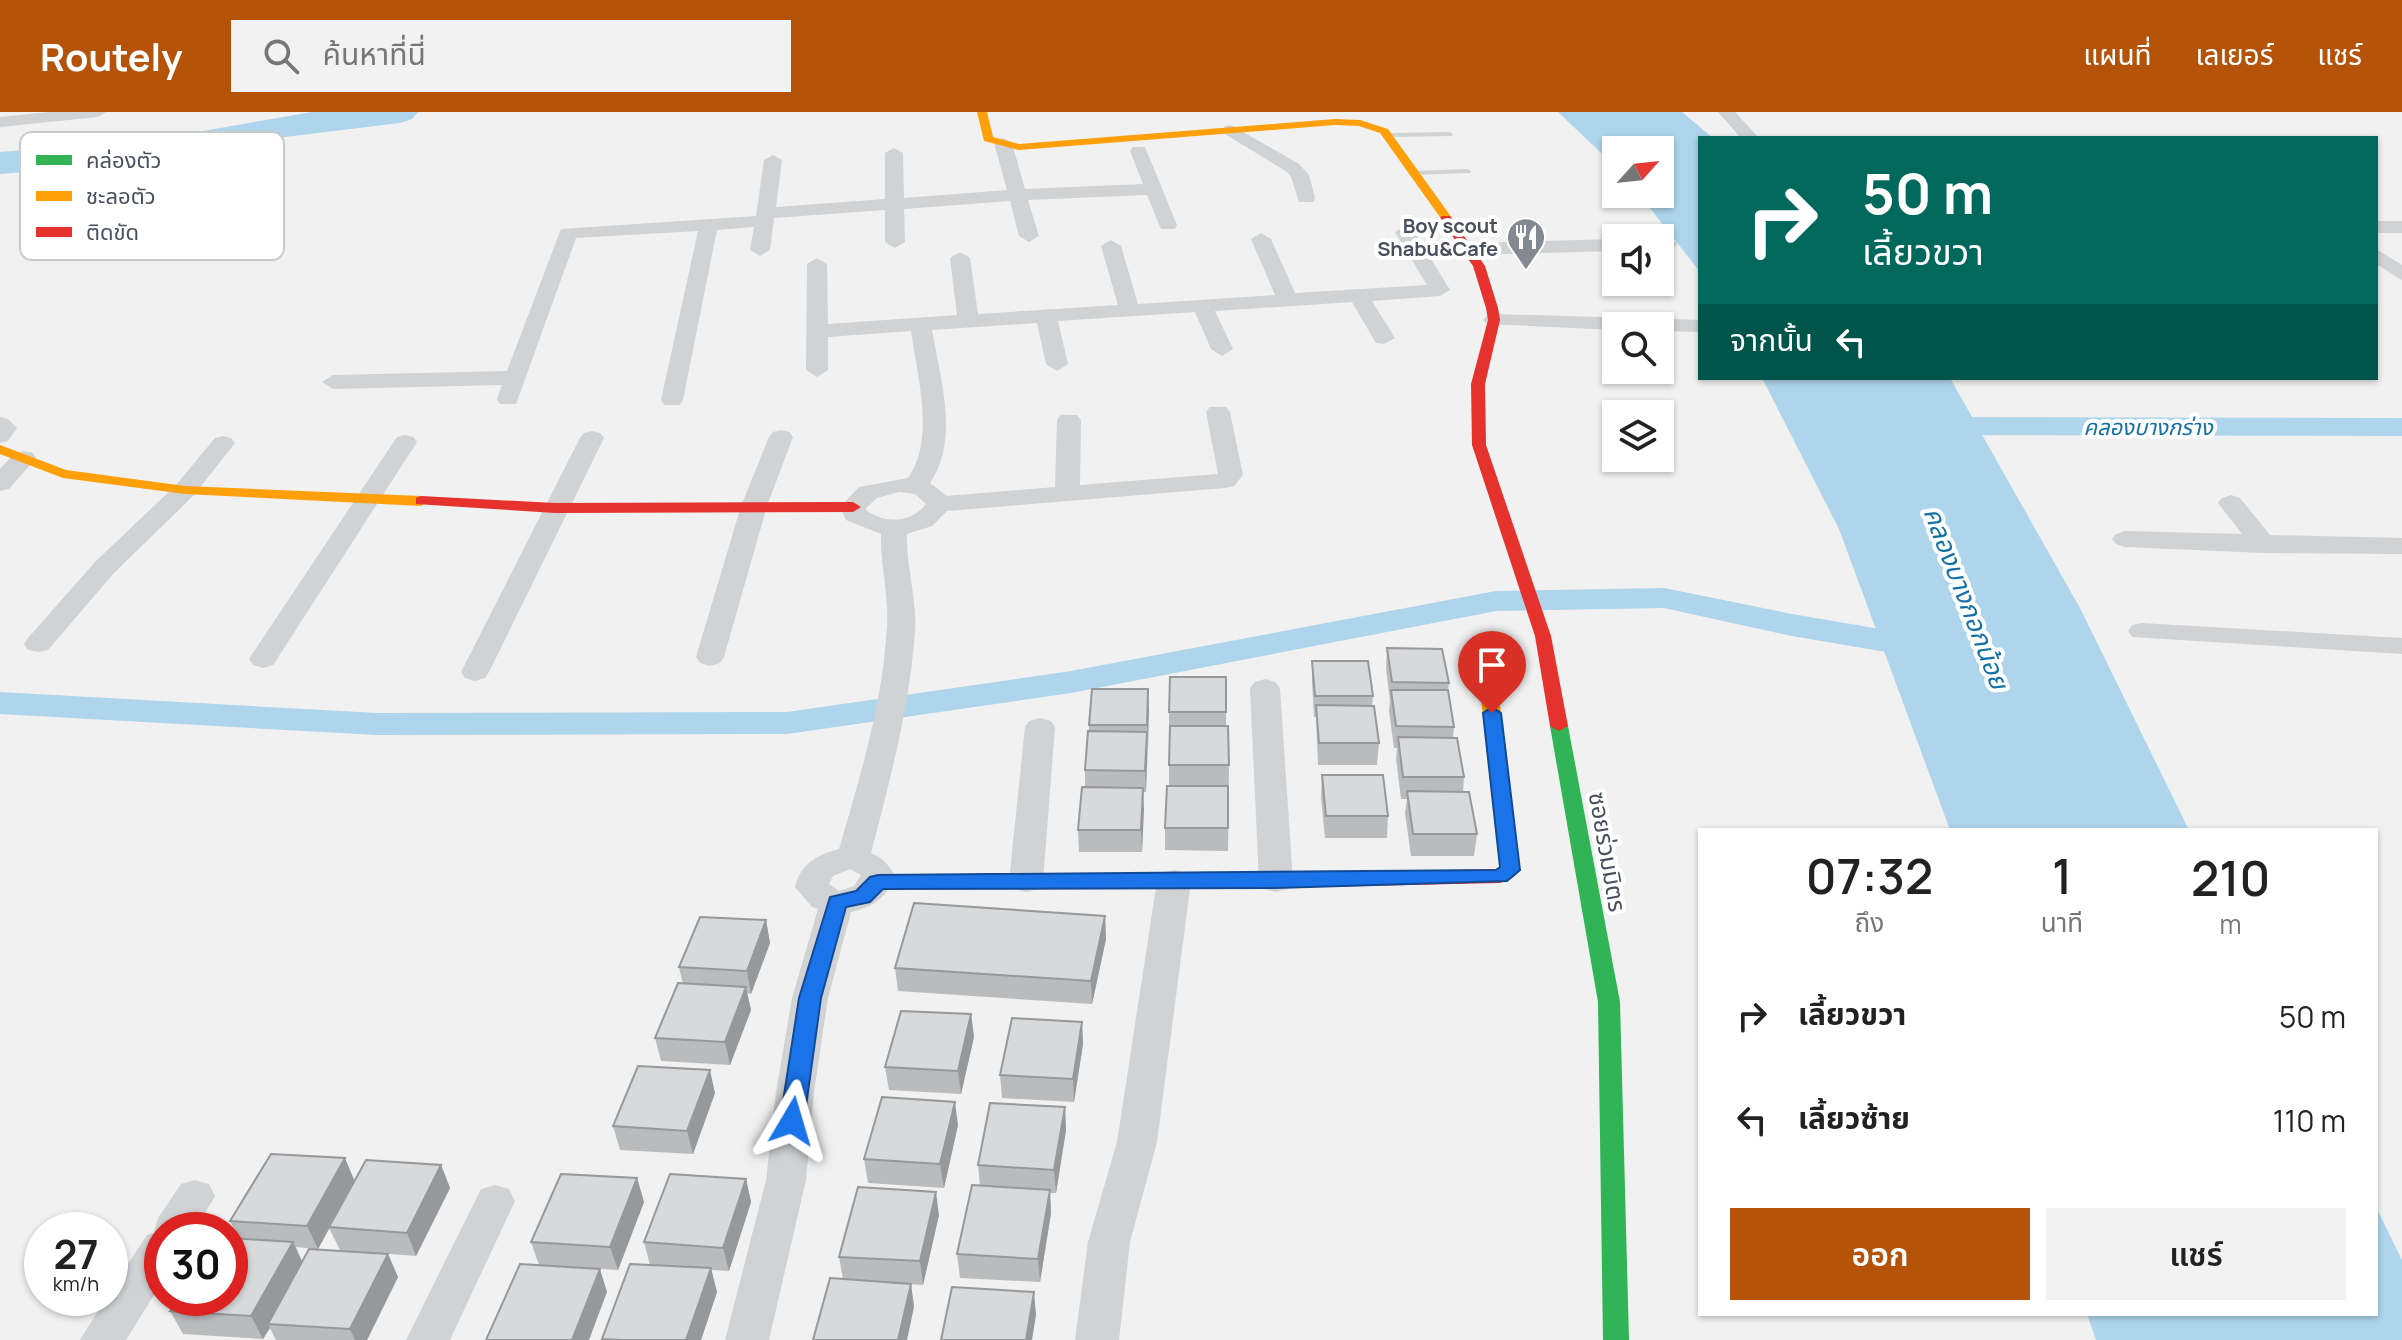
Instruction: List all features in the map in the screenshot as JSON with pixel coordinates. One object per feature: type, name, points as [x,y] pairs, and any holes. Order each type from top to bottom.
[{"type":"street","points":[[0,122],[98,112]]},
{"type":"street","points":[[982,112],[988,139],[1019,147],[1231,130],[1341,117],[1375,126],[1387,135],[1479,266],[1494,320],[1698,326]]},
{"type":"street","points":[[1726,112],[1748,136]]},
{"type":"street","points":[[1231,130],[1293,168],[1300,175],[1306,198]]},
{"type":"street","points":[[1003,143],[1029,236]]},
{"type":"street","points":[[1139,151],[1168,225]]},
{"type":"street","points":[[894,153],[895,242]]},
{"type":"street","points":[[760,250],[773,160]]},
{"type":"street","points":[[508,399],[568,233],[709,224],[894,202],[1154,189]]},
{"type":"street","points":[[672,400],[709,224]]},
{"type":"street","points":[[2378,227],[2402,227]]},
{"type":"street","points":[[817,331],[1440,290],[1405,232]]},
{"type":"street","points":[[1261,239],[1287,299]]},
{"type":"street","points":[[1466,249],[1602,245]]},
{"type":"street","points":[[1111,246],[1130,310]]},
{"type":"street","points":[[2378,256],[2402,274]]},
{"type":"street","points":[[960,258],[968,321]]},
{"type":"street","points":[[817,264],[817,370]]},
{"type":"street","points":[[1358,295],[1384,338]]},
{"type":"street","points":[[1202,305],[1222,349]]},
{"type":"street","points":[[1046,316],[1057,364]]},
{"type":"street","name":"ซอยร่วมมิตร","points":[[1494,320],[1478,384],[1479,445],[1543,636],[1609,1002],[1616,1340]]},
{"type":"street","points":[[915,486],[930,463],[934,443],[930,385],[920,324]]},
{"type":"street","points":[[333,382],[516,378]]},
{"type":"street","points":[[939,504],[1225,481],[1231,475],[1218,412]]},
{"type":"street","points":[[1067,495],[1069,420]]},
{"type":"street","points":[[0,424],[5,428],[0,436]]},
{"type":"street","points":[[710,657],[754,506],[781,437]]},
{"type":"street","points":[[475,672],[592,438]]},
{"type":"street","points":[[263,659],[405,442]]},
{"type":"street","points":[[38,644],[104,568],[185,490],[223,443]]},
{"type":"street","points":[[0,449],[63,474],[185,490],[366,501],[555,508],[853,507],[868,492],[883,487],[915,486],[936,496],[939,504],[935,513],[925,520],[894,528],[863,522],[855,515],[853,507]]},
{"type":"street","points":[[0,484],[24,458]]},
{"type":"street","points":[[2231,503],[2264,545]]},
{"type":"street","points":[[853,858],[881,757],[901,628],[892,549],[894,528]]},
{"type":"street","points":[[2125,539],[2264,545],[2402,546]]},
{"type":"street","points":[[2142,631],[2402,646]]},
{"type":"street","points":[[878,882],[878,873],[873,866],[853,858],[828,863],[813,878],[812,887],[816,894],[837,902],[863,897],[878,882],[1276,881],[1500,876],[1510,870],[1488,681]]},
{"type":"street","points":[[1265,688],[1276,881]]},
{"type":"street","points":[[1026,881],[1040,727]]},
{"type":"street","points":[[1097,1340],[1109,1242],[1137,1142],[1174,881]]},
{"type":"street","points":[[747,1340],[786,1180],[795,1092],[810,998],[837,902]]},
{"type":"street","points":[[185,1212],[195,1196]]},
{"type":"street","points":[[428,1340],[495,1201]]},
{"type":"street","points":[[102,1340],[144,1275]]},
{"type":"lane","points":[[1387,135],[1449,134]]},
{"type":"lane","points":[[1413,173],[1467,171]]},
{"type":"water","points":[[1558,112],[1682,112],[1711,136],[1698,136],[1698,269],[1674,239],[1674,224],[1662,224],[1650,208],[1674,208],[1674,136],[1602,136],[1602,154]]},
{"type":"water","name":"คลองบางกอกน้อย","points":[[1763,380],[1951,380],[2081,610],[2188,828],[1949,828],[1839,529]]},
{"type":"water","points":[[2378,1211],[2402,1260],[2402,1340],[2096,1340],[2088,1316],[2378,1316]]},
{"type":"building","points":[[1387,648],[1442,649],[1449,683],[1392,682]]},
{"type":"building","points":[[1312,661],[1368,661],[1373,696],[1315,696]]},
{"type":"building","points":[[1170,677],[1226,677],[1226,712],[1169,712]]},
{"type":"building","points":[[1092,689],[1148,689],[1147,725],[1089,725]]},
{"type":"building","points":[[1391,690],[1448,690],[1454,727],[1396,726]]},
{"type":"building","points":[[1316,705],[1374,706],[1379,743],[1319,743]]},
{"type":"building","points":[[1170,726],[1228,726],[1229,765],[1169,765]]},
{"type":"building","points":[[1088,731],[1147,732],[1145,771],[1085,770]]},
{"type":"building","points":[[1398,737],[1457,738],[1464,777],[1403,777]]},
{"type":"building","points":[[1322,775],[1383,775],[1388,816],[1326,816]]},
{"type":"building","points":[[1167,786],[1228,786],[1228,828],[1165,828]]},
{"type":"building","points":[[1082,787],[1143,788],[1141,830],[1078,830]]},
{"type":"building","points":[[1407,791],[1469,792],[1477,834],[1413,834]]},
{"type":"building","points":[[914,903],[1105,916],[1091,981],[895,968]]},
{"type":"building","points":[[700,917],[766,920],[747,971],[679,967]]},
{"type":"building","points":[[678,983],[746,987],[725,1042],[655,1038]]},
{"type":"building","points":[[901,1011],[971,1014],[958,1071],[885,1067]]},
{"type":"building","points":[[1012,1018],[1082,1022],[1073,1079],[1000,1075]]},
{"type":"building","points":[[638,1066],[710,1070],[687,1131],[613,1126]]},
{"type":"building","points":[[882,1097],[955,1102],[940,1164],[864,1159]]},
{"type":"building","points":[[990,1103],[1065,1107],[1054,1170],[978,1165]]},
{"type":"building","points":[[271,1154],[345,1158],[307,1226],[248,1222],[248,1212],[236,1212]]},
{"type":"building","points":[[366,1160],[441,1165],[407,1233],[329,1227]]},
{"type":"building","points":[[561,1174],[637,1178],[610,1247],[531,1242]]},
{"type":"building","points":[[670,1174],[746,1179],[723,1248],[644,1242]]},
{"type":"building","points":[[972,1185],[1050,1190],[1038,1259],[957,1254]]},
{"type":"building","points":[[858,1187],[936,1192],[920,1261],[839,1257]]},
{"type":"building","points":[[248,1239],[293,1242],[251,1316],[248,1316]]},
{"type":"building","points":[[309,1249],[388,1254],[350,1329],[268,1324]]},
{"type":"building","points":[[520,1264],[600,1269],[572,1340],[486,1340]]},
{"type":"building","points":[[630,1264],[711,1268],[686,1340],[602,1339]]},
{"type":"building","points":[[830,1278],[911,1284],[898,1340],[813,1340]]},
{"type":"building","points":[[952,1287],[1034,1292],[1026,1340],[941,1340]]},
{"type":"waterway","points":[[253,132],[400,112]]},
{"type":"waterway","points":[[0,163],[20,161]]},
{"type":"waterway","name":"คลองบางกร่าง","points":[[1925,426],[2402,427]]},
{"type":"waterway","points":[[0,703],[377,724],[787,723],[1071,682],[1496,601],[1664,598],[1792,625],[1933,649]]},
{"type":"traffic: fast","points":[[1559,726],[1609,1002],[1616,1340]]},
{"type":"traffic: slow","points":[[982,112],[988,139],[1019,147],[1335,122],[1360,123],[1384,131],[1446,218]]},
{"type":"traffic: slow","points":[[0,449],[63,474],[185,490],[421,501]]},
{"type":"traffic: slow","points":[[1488,681],[1508,851]]},
{"type":"traffic: jam","points":[[1446,218],[1479,266],[1492,308],[1494,320],[1478,384],[1479,445],[1543,636],[1559,726]]},
{"type":"traffic: jam","points":[[421,501],[555,508],[853,507]]},
{"type":"traffic: jam","points":[[878,882],[1276,881],[1500,876],[1510,870],[1508,851]]},
{"type":"place","name":"Boy scout Shabu&Cafe","points":[[1526,271]]},
{"type":"route","points":[[792,1121],[810,998],[837,902],[863,897],[878,882],[1276,881],[1500,876],[1510,870],[1492,713]]}]
